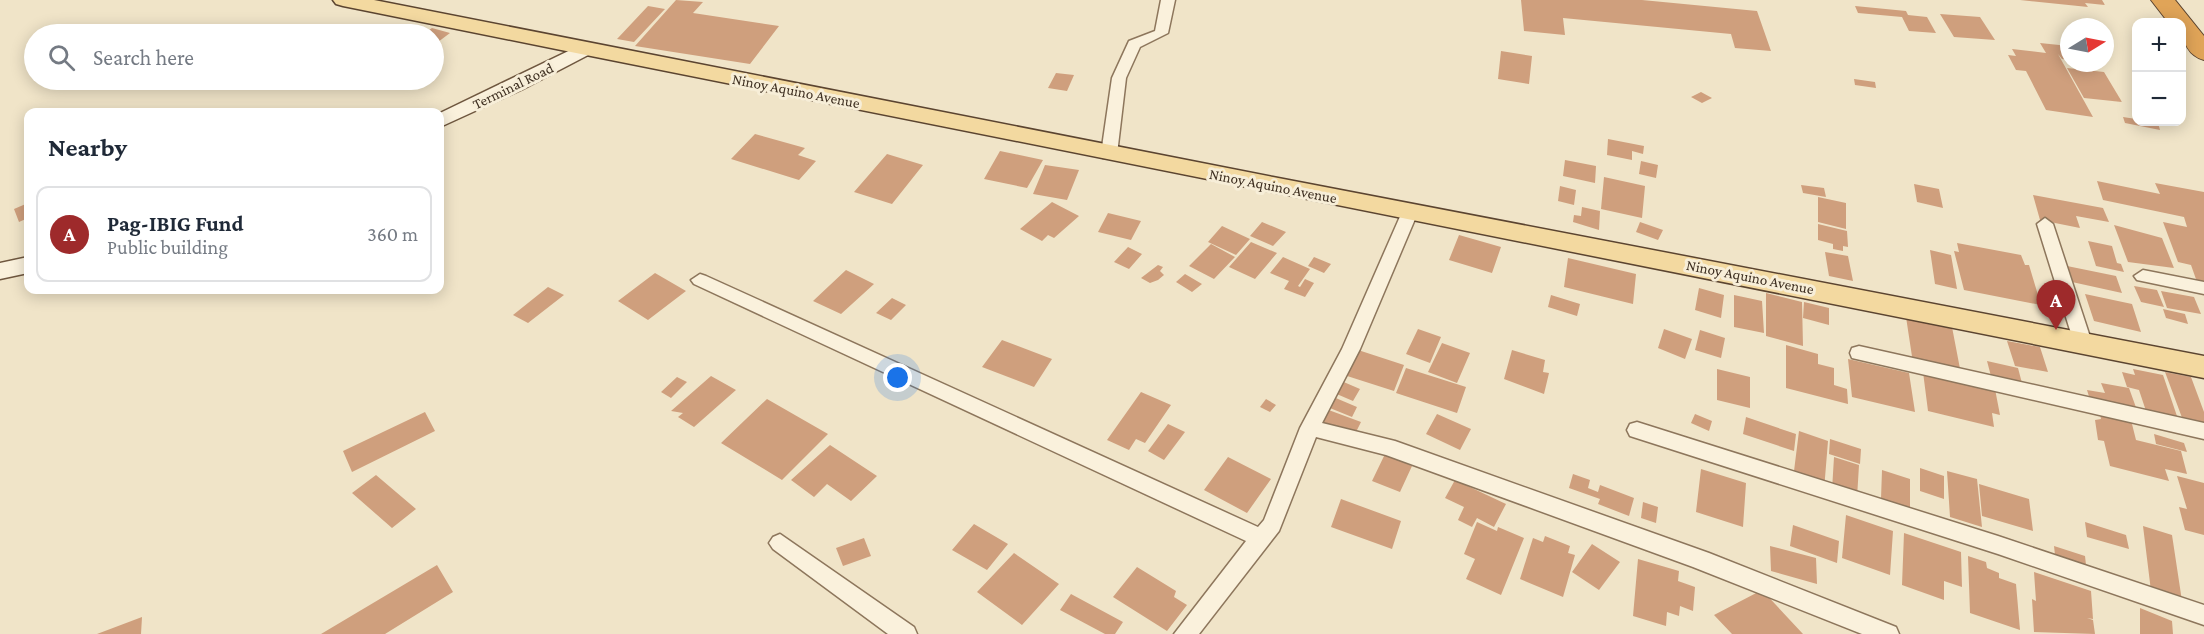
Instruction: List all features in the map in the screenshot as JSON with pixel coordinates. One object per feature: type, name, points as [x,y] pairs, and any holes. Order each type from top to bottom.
[{"type":"highway","points":[[2163,0],[2204,52]]},
{"type":"main road","name":"Ninoy Aquino Avenue","points":[[343,0],[1108,154],[1531,234],[2204,367]]},
{"type":"street","points":[[1108,154],[1119,78],[1134,44],[1161,33],[1168,0]]},
{"type":"street","name":"Terminal Road","points":[[444,119],[585,49]]},
{"type":"street","points":[[1185,634],[1272,525],[1294,475],[1310,428],[1351,349],[1410,212]]},
{"type":"street","points":[[2045,224],[2083,343]]},
{"type":"street","points":[[0,271],[24,266]]},
{"type":"street","points":[[2143,276],[2204,288]]},
{"type":"street","points":[[700,280],[1262,539]]},
{"type":"street","points":[[1859,354],[2204,431]]},
{"type":"street","points":[[1310,428],[1409,454],[1701,560],[1888,634]]},
{"type":"street","points":[[1637,430],[1998,545],[2204,615]]},
{"type":"street","points":[[780,543],[906,634]]},
{"type":"building","points":[[676,0],[703,2],[693,13],[779,26],[750,64],[635,46]]},
{"type":"building","points":[[1521,0],[1642,0],[1757,11],[1771,51],[1735,48],[1731,34],[1563,18],[1565,35],[1524,31]]},
{"type":"building","points":[[2020,0],[2102,0],[2105,5],[2085,3],[2088,7]]},
{"type":"building","points":[[648,6],[665,9],[634,42],[617,39]]},
{"type":"building","points":[[1855,6],[1906,11],[1908,15],[1927,17],[1936,33],[1909,31],[1902,17],[1858,13]]},
{"type":"building","points":[[1940,14],[1980,17],[1995,40],[1954,37]]},
{"type":"building","points":[[2040,43],[2060,45],[2060,56],[2058,54],[2060,72],[2068,72],[2093,117],[2046,110],[2026,71],[2016,70],[2008,55],[2016,56],[2012,49],[2046,53]]},
{"type":"building","points":[[1501,51],[1532,56],[1529,84],[1498,79]]},
{"type":"building","points":[[2069,72],[2104,72],[2122,102],[2084,98]]},
{"type":"building","points":[[1056,73],[1074,75],[1067,91],[1048,88]]},
{"type":"building","points":[[1854,79],[1875,82],[1876,88],[1855,85]]},
{"type":"building","points":[[1701,92],[1712,98],[1702,103],[1691,97]]},
{"type":"building","points":[[2123,117],[2132,118],[2132,124],[2125,123]]},
{"type":"building","points":[[2140,126],[2159,126],[2160,130]]},
{"type":"building","points":[[755,134],[805,148],[798,155],[816,161],[799,180],[731,159]]},
{"type":"building","points":[[1608,139],[1644,146],[1643,154],[1632,151],[1632,160],[1607,155]]},
{"type":"building","points":[[1000,151],[1043,160],[1027,188],[984,179]]},
{"type":"building","points":[[887,154],[923,165],[892,204],[854,192]]},
{"type":"building","points":[[1565,160],[1596,166],[1595,183],[1563,176]]},
{"type":"building","points":[[1641,161],[1658,165],[1656,178],[1639,174]]},
{"type":"building","points":[[1045,165],[1079,170],[1067,200],[1033,194]]},
{"type":"building","points":[[1604,177],[1645,186],[1642,218],[1601,209]]},
{"type":"building","points":[[2097,181],[2160,194],[2155,183],[2204,192],[2204,283],[2197,282],[2191,265],[2178,262],[2163,222],[2187,227],[2184,217],[2103,200]]},
{"type":"building","points":[[1914,184],[1939,189],[1943,208],[1917,202]]},
{"type":"building","points":[[1801,185],[1824,188],[1826,197],[1803,193]]},
{"type":"building","points":[[1560,186],[1576,190],[1574,205],[1558,201]]},
{"type":"building","points":[[2033,195],[2103,208],[2109,222],[2076,216],[2080,228],[2040,220]]},
{"type":"building","points":[[1818,197],[1846,203],[1846,229],[1818,222]]},
{"type":"building","points":[[1052,202],[1079,216],[1054,238],[1048,235],[1042,241],[1020,229]]},
{"type":"building","points":[[24,205],[24,220],[19,222],[14,209]]},
{"type":"building","points":[[1582,207],[1600,211],[1599,230],[1573,222],[1574,215],[1581,216]]},
{"type":"building","points":[[1108,213],[1141,221],[1131,240],[1098,232]]},
{"type":"building","points":[[1262,222],[1286,232],[1273,246],[1250,236]]},
{"type":"building","points":[[1640,222],[1663,230],[1658,240],[1636,232]]},
{"type":"building","points":[[1818,224],[1847,231],[1848,247],[1843,246],[1843,251],[1833,249],[1833,244],[1818,240]]},
{"type":"building","points":[[2114,225],[2162,238],[2174,268],[2128,262]]},
{"type":"building","points":[[1222,226],[1250,239],[1236,255],[1208,242]]},
{"type":"building","points":[[1459,235],[1501,247],[1492,273],[1449,260]]},
{"type":"building","points":[[2088,241],[2112,246],[2117,263],[2121,264],[2124,272],[2096,266]]},
{"type":"building","points":[[1251,242],[1277,253],[1255,279],[1229,267]]},
{"type":"building","points":[[1957,243],[2021,255],[2025,265],[2029,265],[2041,305],[1964,290],[1954,251],[1959,252]]},
{"type":"building","points":[[1211,244],[1235,257],[1214,279],[1189,266]]},
{"type":"building","points":[[1128,247],[1142,254],[1129,269],[1114,262]]},
{"type":"building","points":[[1930,250],[1951,255],[1957,289],[1935,284]]},
{"type":"building","points":[[1825,252],[1848,256],[1853,281],[1829,276]]},
{"type":"building","points":[[1283,257],[1310,269],[1298,286],[1300,287],[1305,279],[1314,283],[1305,297],[1284,289],[1289,281],[1270,273]]},
{"type":"building","points":[[1314,257],[1331,264],[1324,273],[1308,266]]},
{"type":"building","points":[[1568,258],[1636,274],[1633,304],[1564,287]]},
{"type":"building","points":[[1158,265],[1163,267],[1160,271],[1164,275],[1158,280],[1150,283],[1141,278]]},
{"type":"building","points":[[2067,266],[2116,276],[2122,293],[2072,282]]},
{"type":"building","points":[[846,270],[874,284],[841,314],[813,301]]},
{"type":"building","points":[[655,273],[686,291],[648,320],[618,301]]},
{"type":"building","points":[[1185,274],[1202,284],[1192,292],[1176,282]]},
{"type":"building","points":[[2134,286],[2157,290],[2164,307],[2141,302]]},
{"type":"building","points":[[548,287],[564,295],[528,323],[513,315]]},
{"type":"building","points":[[1699,288],[1724,295],[1721,318],[1695,310]]},
{"type":"building","points":[[2161,291],[2194,297],[2201,314],[2167,308]]},
{"type":"building","points":[[1766,293],[1802,302],[1803,346],[1766,336]]},
{"type":"building","points":[[2085,294],[2132,304],[2141,332],[2094,321]]},
{"type":"building","points":[[1551,295],[1580,304],[1577,316],[1548,307]]},
{"type":"building","points":[[1734,295],[1762,301],[1764,333],[1734,327]]},
{"type":"building","points":[[892,298],[906,305],[891,320],[876,313]]},
{"type":"building","points":[[1804,302],[1829,308],[1829,325],[1803,318]]},
{"type":"building","points":[[2163,309],[2185,314],[2188,324],[2166,318]]},
{"type":"building","points":[[1906,317],[1952,327],[1961,374],[1913,363]]},
{"type":"building","points":[[1418,329],[1441,337],[1430,363],[1406,354]]},
{"type":"building","points":[[1664,329],[1692,339],[1685,359],[1658,348]]},
{"type":"building","points":[[1700,330],[1725,338],[1721,358],[1695,350]]},
{"type":"building","points":[[1002,340],[1052,359],[1034,387],[982,367]]},
{"type":"building","points":[[2007,341],[2040,347],[2048,372],[2015,366]]},
{"type":"building","points":[[1442,343],[1470,353],[1457,383],[1428,372]]},
{"type":"building","points":[[1786,345],[1818,354],[1818,364],[1834,368],[1834,385],[1847,389],[1848,404],[1786,388]]},
{"type":"building","points":[[1355,349],[1404,365],[1394,391],[1344,375]]},
{"type":"building","points":[[1512,350],[1545,360],[1543,372],[1549,373],[1544,394],[1504,379]]},
{"type":"building","points":[[1848,359],[1909,373],[1915,412],[1852,397]]},
{"type":"building","points":[[1987,361],[2018,368],[2023,387],[1992,380]]},
{"type":"building","points":[[1406,368],[1466,387],[1457,413],[1396,393]]},
{"type":"building","points":[[1717,369],[1750,377],[1750,408],[1717,400]]},
{"type":"building","points":[[2133,369],[2163,375],[2179,422],[2147,414],[2139,390],[2127,387],[2122,372],[2135,375]]},
{"type":"building","points":[[1923,372],[1995,389],[2000,415],[1992,413],[1994,427],[1928,411]]},
{"type":"building","points":[[2165,372],[2191,377],[2204,412],[2204,427],[2184,423]]},
{"type":"building","points":[[711,376],[736,390],[694,427],[678,417],[683,413],[671,411]]},
{"type":"building","points":[[677,377],[687,382],[671,398],[661,392]]},
{"type":"building","points":[[1339,380],[1360,389],[1353,401],[1332,392]]},
{"type":"building","points":[[2101,383],[2129,388],[2138,413],[2091,403],[2087,390],[2105,393]]},
{"type":"building","points":[[1141,392],[1171,405],[1145,443],[1136,439],[1129,450],[1107,440]]},
{"type":"building","points":[[1331,396],[1357,407],[1352,417],[1325,406]]},
{"type":"building","points":[[767,399],[828,434],[782,480],[721,443]]},
{"type":"building","points":[[1266,399],[1276,405],[1270,412],[1260,407]]},
{"type":"building","points":[[1326,409],[1361,422],[1355,434],[1320,421]]},
{"type":"building","points":[[425,412],[435,431],[352,472],[343,451]]},
{"type":"building","points":[[1437,414],[1471,429],[1460,450],[1426,434]]},
{"type":"building","points":[[1695,414],[1712,421],[1709,431],[1691,423]]},
{"type":"building","points":[[2100,414],[2131,420],[2136,440],[2181,451],[2187,474],[2165,469],[2169,481],[2110,466],[2104,441],[2098,440],[2095,420],[2101,419]]},
{"type":"building","points":[[1746,417],[1796,434],[1794,451],[1743,434]]},
{"type":"building","points":[[1168,424],[1185,432],[1164,460],[1148,451]]},
{"type":"building","points":[[1799,431],[1828,441],[1824,490],[1793,479]]},
{"type":"building","points":[[2154,434],[2184,443],[2187,452],[2156,444]]},
{"type":"building","points":[[1830,439],[1861,449],[1860,464],[1829,454]]},
{"type":"building","points":[[830,445],[877,476],[851,501],[827,484],[814,497],[791,480]]},
{"type":"building","points":[[1385,454],[1412,466],[1400,492],[1372,481]]},
{"type":"building","points":[[1228,457],[1271,479],[1247,513],[1204,490]]},
{"type":"building","points":[[1834,457],[1859,465],[1857,498],[1832,490]]},
{"type":"building","points":[[1920,468],[1944,476],[1944,499],[1920,491]]},
{"type":"building","points":[[1701,469],[1746,483],[1743,527],[1696,512]]},
{"type":"building","points":[[1882,470],[1910,479],[1910,508],[1881,499]]},
{"type":"building","points":[[1947,471],[1977,479],[1982,527],[1950,517]]},
{"type":"building","points":[[1573,474],[1590,480],[1588,488],[1598,492],[1600,485],[1634,498],[1629,516],[1598,504],[1600,499],[1569,488]]},
{"type":"building","points":[[376,475],[416,509],[392,528],[352,493]]},
{"type":"building","points":[[2177,476],[2204,483],[2204,535],[2185,530],[2179,507],[2187,509]]},
{"type":"building","points":[[1455,480],[1506,504],[1494,527],[1477,518],[1472,527],[1458,520],[1464,507],[1445,498]]},
{"type":"building","points":[[1979,484],[2029,499],[2033,531],[1982,516]]},
{"type":"building","points":[[1341,499],[1401,521],[1392,549],[1331,527]]},
{"type":"building","points":[[1643,502],[1658,507],[1656,523],[1641,518]]},
{"type":"building","points":[[1846,515],[1893,531],[1890,575],[1842,558]]},
{"type":"building","points":[[1477,522],[1497,531],[1498,527],[1524,538],[1501,595],[1466,579],[1475,559],[1464,554]]},
{"type":"building","points":[[2085,522],[2126,535],[2129,549],[2087,537]]},
{"type":"building","points":[[974,524],[1008,544],[987,570],[952,550]]},
{"type":"building","points":[[1793,525],[1839,541],[1837,563],[1790,546]]},
{"type":"building","points":[[2143,526],[2172,535],[2182,601],[2151,591]]},
{"type":"building","points":[[1904,533],[1961,552],[1962,587],[1944,581],[1944,600],[1902,585]]},
{"type":"building","points":[[1545,536],[1570,546],[1568,553],[1575,555],[1563,597],[1520,579],[1533,538],[1543,542]]},
{"type":"building","points":[[864,538],[871,556],[843,566],[836,548]]},
{"type":"building","points":[[1592,544],[1620,562],[1599,590],[1572,572]]},
{"type":"building","points":[[1770,546],[1816,558],[1817,584],[1771,571]]},
{"type":"building","points":[[2054,546],[2085,556],[2087,574],[2056,564]]},
{"type":"building","points":[[1014,553],[1059,584],[1022,625],[977,592]]},
{"type":"building","points":[[1968,556],[1986,562],[1987,568],[1999,573],[1999,578],[2016,584],[2020,630],[1970,613]]},
{"type":"building","points":[[1638,559],[1679,571],[1678,581],[1695,587],[1693,611],[1680,606],[1679,616],[1667,612],[1666,626],[1633,616]]},
{"type":"building","points":[[437,565],[453,592],[385,634],[321,634]]},
{"type":"building","points":[[1137,567],[1176,591],[1174,597],[1187,605],[1167,631],[1113,597]]},
{"type":"building","points":[[2034,572],[2091,591],[2093,619],[2087,618],[2093,620],[2095,634],[2034,632],[2032,599],[2036,601]]},
{"type":"building","points":[[1762,590],[1803,634],[1732,634],[1714,615]]},
{"type":"building","points":[[1071,594],[1123,622],[1115,634],[1105,634],[1060,610]]},
{"type":"building","points":[[2140,608],[2172,621],[2173,634],[2140,634]]},
{"type":"building","points":[[142,617],[141,634],[97,634]]},
{"type":"place","name":"Pag-IBIG Fund","points":[[2056,330]]}]
